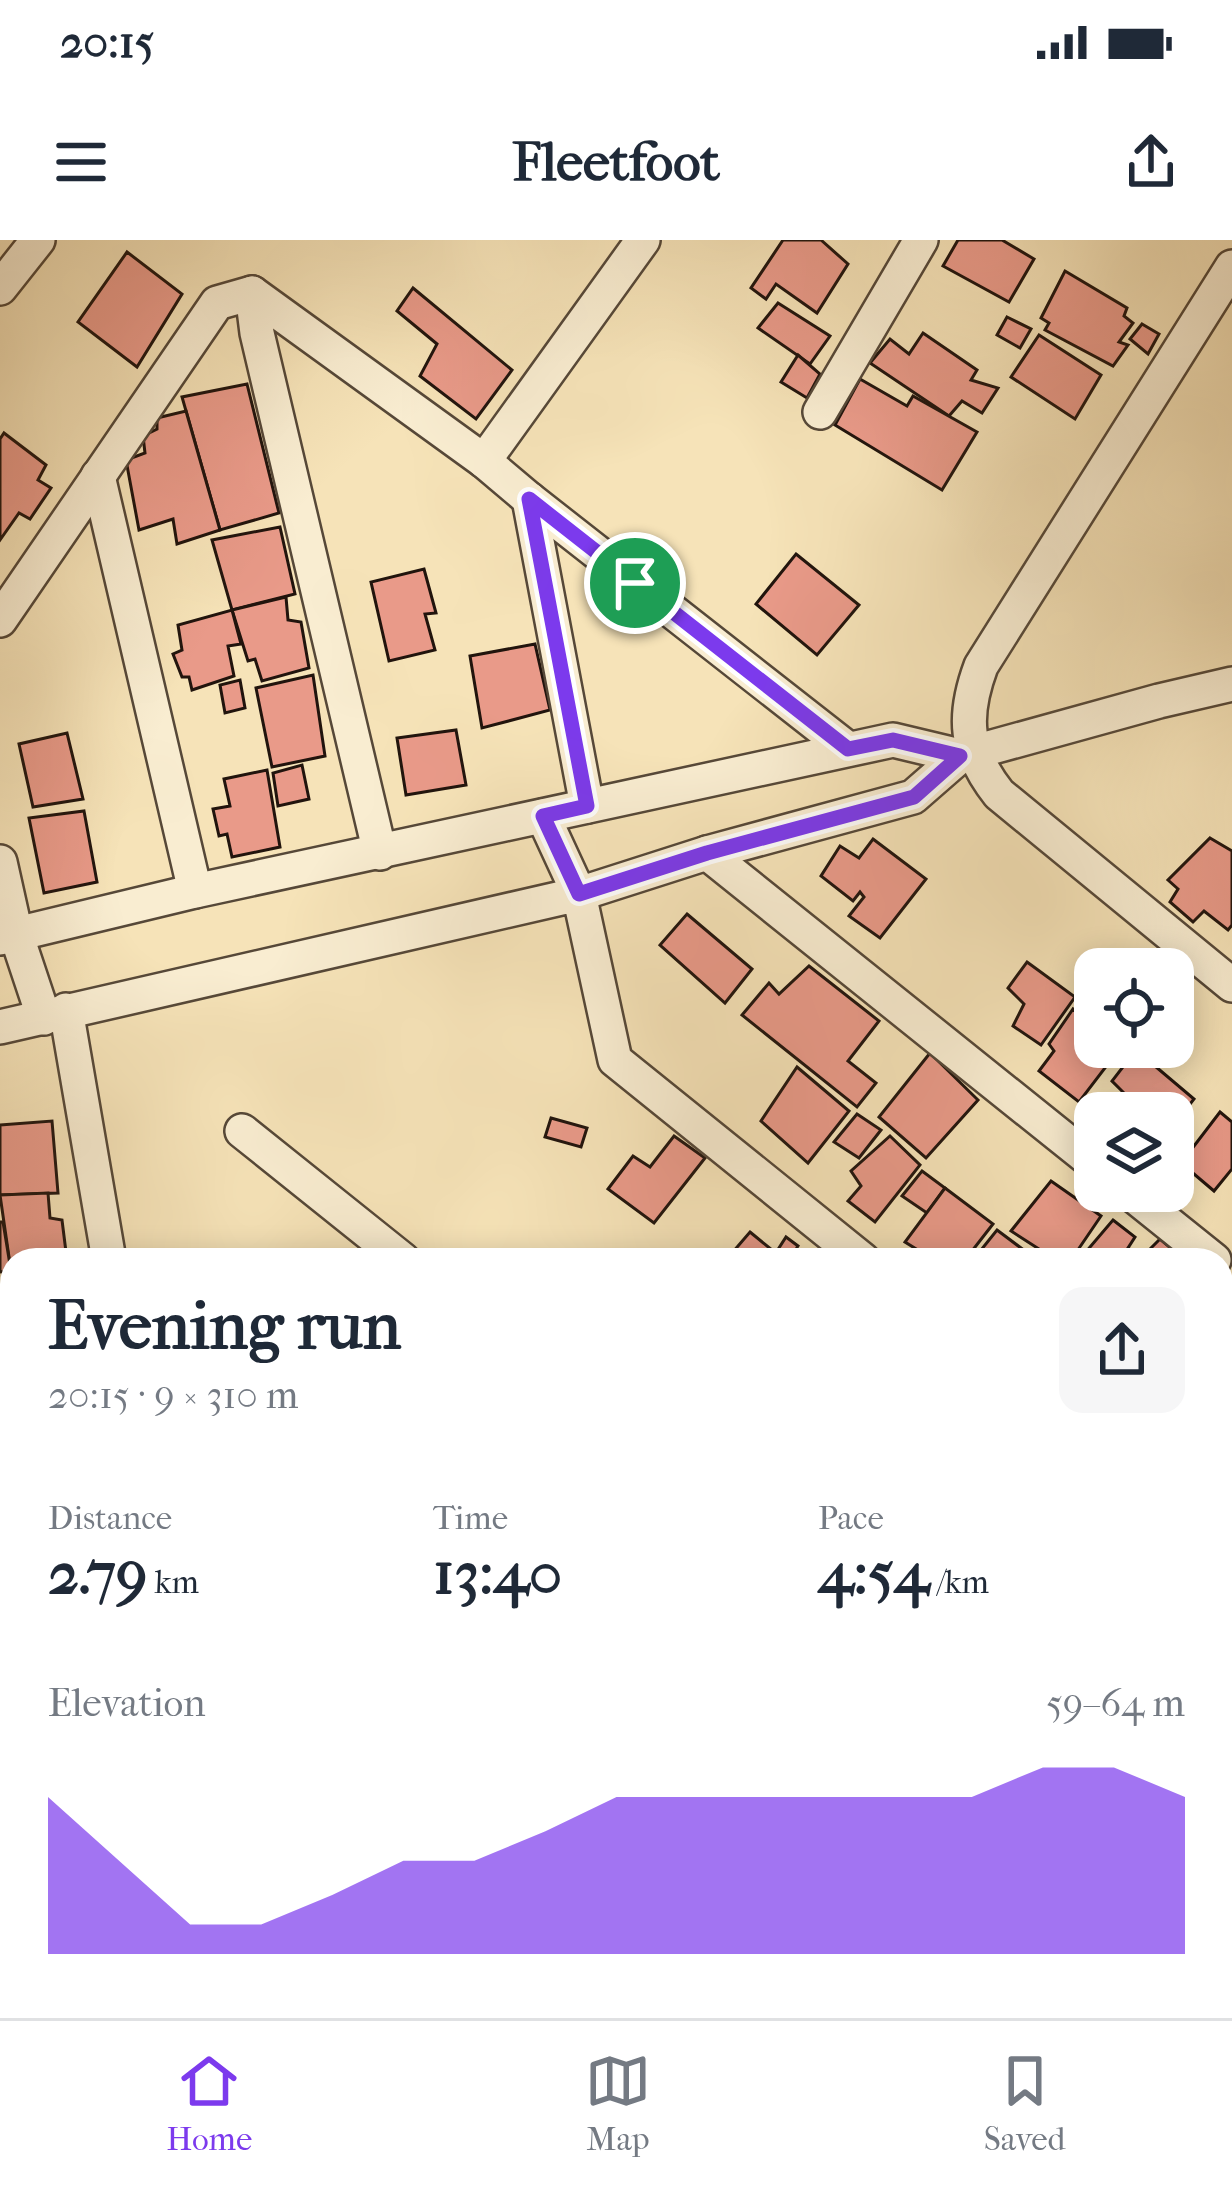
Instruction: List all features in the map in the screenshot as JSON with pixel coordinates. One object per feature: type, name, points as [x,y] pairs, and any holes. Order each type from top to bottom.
[{"type":"street","points":[[0,287],[38,240]]},
{"type":"street","points":[[484,460],[643,240]]},
{"type":"street","points":[[820,412],[921,240]]},
{"type":"street","points":[[1232,268],[981,666],[972,691],[967,754],[999,794],[1232,985]]},
{"type":"street","points":[[252,293],[484,460],[848,749]]},
{"type":"street","points":[[0,620],[217,303],[252,293]]},
{"type":"street","points":[[252,293],[262,355],[380,853]]},
{"type":"street","points":[[98,476],[195,891]]},
{"type":"street","points":[[529,499],[587,806]]},
{"type":"street","points":[[0,1027],[579,894],[707,853],[914,797],[967,754],[1232,684]]},
{"type":"street","points":[[8,936],[893,740],[967,754]]},
{"type":"street","points":[[543,816],[579,894],[615,1060],[848,1248]]},
{"type":"street","points":[[707,853],[1074,1147]]},
{"type":"street","points":[[0,862],[8,936],[55,1014],[106,1248]]},
{"type":"street","points":[[242,1131],[388,1248]]},
{"type":"street","points":[[1154,1212],[1199,1248]]},
{"type":"building","points":[[783,240],[821,240],[848,264],[817,313],[776,284],[766,299],[751,288]]},
{"type":"building","points":[[958,240],[1002,240],[1034,259],[1009,302],[943,266]]},
{"type":"building","points":[[127,252],[182,294],[137,367],[78,322]]},
{"type":"building","points":[[1065,271],[1127,308],[1124,316],[1133,323],[1119,342],[1128,345],[1113,366],[1045,330],[1049,323],[1041,318]]},
{"type":"building","points":[[413,288],[512,370],[476,419],[420,376],[437,344],[397,311]]},
{"type":"building","points":[[778,303],[830,336],[810,364],[758,328]]},
{"type":"building","points":[[1007,317],[1031,329],[1020,348],[997,335]]},
{"type":"building","points":[[1142,324],[1159,334],[1148,354],[1130,339]]},
{"type":"building","points":[[923,333],[977,370],[971,380],[998,388],[982,413],[962,401],[949,416],[870,363],[890,339],[909,354]]},
{"type":"building","points":[[1039,335],[1101,375],[1075,419],[1011,377]]},
{"type":"building","points":[[798,355],[820,374],[807,398],[781,382]]},
{"type":"building","points":[[860,379],[907,406],[913,396],[977,432],[942,490],[835,425]]},
{"type":"building","points":[[247,384],[279,513],[220,530],[182,397]]},
{"type":"building","points":[[186,411],[220,530],[177,544],[173,519],[139,530],[126,460],[145,453],[143,436],[157,429],[157,418]]},
{"type":"building","points":[[4,433],[46,465],[38,480],[51,488],[30,519],[19,513],[0,540],[0,439]]},
{"type":"building","points":[[280,527],[295,594],[232,610],[212,540]]},
{"type":"building","points":[[796,554],[859,605],[817,655],[756,604]]},
{"type":"building","points":[[424,569],[436,613],[425,614],[435,650],[389,661],[371,582]]},
{"type":"building","points":[[286,597],[288,620],[301,622],[309,668],[262,681],[255,659],[248,661],[232,610]]},
{"type":"building","points":[[232,610],[241,644],[228,646],[234,676],[192,690],[173,654],[182,650],[178,625]]},
{"type":"building","points":[[535,644],[550,710],[482,728],[470,656]]},
{"type":"building","points":[[313,675],[325,756],[272,767],[256,688]]},
{"type":"building","points":[[240,680],[245,708],[225,713],[220,685]]},
{"type":"building","points":[[456,730],[466,785],[406,795],[397,738]]},
{"type":"building","points":[[67,733],[83,799],[33,807],[19,744]]},
{"type":"building","points":[[302,765],[309,799],[278,806],[273,773]]},
{"type":"building","points":[[267,770],[280,847],[232,857],[227,834],[219,836],[213,809],[230,806],[224,779]]},
{"type":"building","points":[[84,811],[97,882],[44,893],[29,818]]},
{"type":"building","points":[[1210,838],[1232,851],[1232,925],[1228,930],[1204,911],[1193,922],[1170,902],[1178,889],[1168,880]]},
{"type":"building","points":[[873,839],[926,879],[880,938],[849,916],[864,897],[860,892],[853,901],[821,876],[840,846],[859,858]]},
{"type":"building","points":[[687,914],[752,969],[725,1003],[660,945]]},
{"type":"building","points":[[1027,962],[1074,998],[1041,1045],[1013,1026],[1024,1004],[1008,988]]},
{"type":"building","points":[[809,966],[879,1021],[848,1061],[876,1083],[857,1107],[742,1015],[769,983],[779,994]]},
{"type":"building","points":[[1073,1009],[1074,1068],[1105,1068],[1087,1092],[1074,1092],[1074,1098],[1039,1071],[1054,1051],[1049,1044]]},
{"type":"building","points":[[930,1053],[978,1100],[926,1158],[879,1117]]},
{"type":"building","points":[[797,1067],[849,1111],[808,1163],[761,1121]]},
{"type":"building","points":[[1122,1068],[1157,1068],[1186,1092],[1123,1092],[1112,1081]]},
{"type":"building","points":[[1220,1112],[1232,1122],[1232,1169],[1214,1191],[1194,1174],[1194,1146]]},
{"type":"building","points":[[857,1114],[881,1130],[859,1158],[834,1142]]},
{"type":"building","points":[[551,1118],[587,1128],[581,1147],[545,1137]]},
{"type":"building","points":[[52,1121],[58,1193],[0,1195],[0,1125]]},
{"type":"building","points":[[674,1136],[705,1158],[654,1223],[608,1189],[633,1156],[650,1167]]},
{"type":"building","points":[[890,1136],[920,1165],[875,1222],[848,1201],[861,1186],[851,1171]]},
{"type":"building","points":[[922,1171],[945,1188],[927,1213],[902,1196]]},
{"type":"building","points":[[1051,1181],[1074,1197],[1074,1212],[1101,1216],[1079,1248],[1037,1248],[1011,1231]]},
{"type":"building","points":[[945,1188],[993,1224],[974,1248],[915,1248],[905,1242]]},
{"type":"building","points":[[48,1193],[50,1218],[62,1220],[66,1248],[8,1248],[0,1195]]},
{"type":"building","points":[[1113,1220],[1135,1237],[1128,1248],[1089,1248]]},
{"type":"building","points":[[0,1222],[3,1222],[7,1248],[0,1248]]},
{"type":"building","points":[[997,1230],[1021,1248],[983,1248]]},
{"type":"building","points":[[750,1232],[770,1248],[736,1248]]},
{"type":"building","points":[[786,1237],[798,1246],[797,1248],[779,1248]]},
{"type":"route","points":[[529,499],[635,583],[848,749],[893,740],[960,756],[914,797],[707,853],[579,894],[543,816],[587,806],[529,499]]}]
